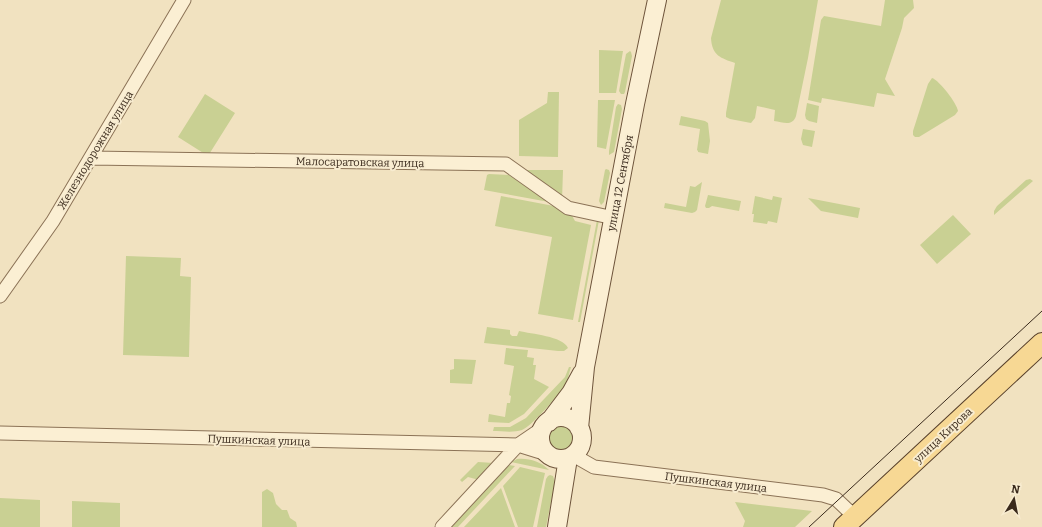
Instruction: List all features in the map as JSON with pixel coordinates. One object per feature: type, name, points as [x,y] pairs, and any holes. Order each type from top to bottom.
[{"type":"main road","name":"улица 12 Сентября","points":[[579,428],[585,367],[635,104],[657,0]]},
{"type":"main road","name":"улица Кирова","points":[[849,522],[1042,343]]},
{"type":"main road","name":"улица 12 Сентября","points":[[546,425],[571,393],[585,367]]},
{"type":"main road","points":[[557,527],[571,457],[581,446],[582,440],[579,428],[573,421],[565,418],[556,418],[546,425],[540,434],[542,448],[553,458],[560,459],[571,457]]},
{"type":"street","name":"Железнодорожная улица","points":[[0,296],[54,220],[184,0]]},
{"type":"street","name":"Малосаратовская улица","points":[[91,158],[506,164],[568,208],[614,218]]},
{"type":"street","points":[[442,527],[518,445],[546,425]]},
{"type":"street","name":"Пушкинская улица","points":[[0,433],[518,445],[547,454]]},
{"type":"street","name":"Пушкинская улица","points":[[571,457],[594,467],[822,495],[836,499],[849,522]]},
{"type":"green space","points":[[721,0],[818,0],[796,116],[792,122],[787,123],[774,121],[775,110],[757,106],[755,118],[751,123],[726,117],[735,63],[722,58],[715,53],[711,38]]},
{"type":"green space","points":[[885,0],[913,0],[914,8],[904,18],[885,79],[895,96],[877,93],[874,107],[822,98],[821,103],[808,100],[821,20],[824,16],[881,26]]},
{"type":"green space","points":[[599,50],[623,51],[616,93],[599,93]]},
{"type":"green space","points":[[630,51],[632,56],[625,92],[624,94],[621,94],[619,91],[626,54]]},
{"type":"green space","points":[[932,78],[947,92],[958,111],[955,115],[919,137],[915,137],[913,135],[913,131],[928,84]]},
{"type":"green space","points":[[548,92],[559,92],[558,157],[519,156],[519,120],[547,103]]},
{"type":"green space","points":[[205,94],[235,113],[208,156],[178,137]]},
{"type":"green space","points":[[598,100],[615,100],[606,149],[597,147]]},
{"type":"green space","points":[[807,103],[819,106],[817,123],[806,119],[805,115]]},
{"type":"green space","points":[[618,104],[621,105],[622,109],[614,152],[609,155],[616,107]]},
{"type":"green space","points":[[681,116],[708,123],[710,141],[708,154],[698,152],[697,150],[700,129],[679,125]]},
{"type":"green space","points":[[803,129],[815,131],[812,147],[803,145],[801,139]]},
{"type":"green space","points":[[606,169],[609,170],[610,173],[604,202],[601,205],[599,201]]},
{"type":"green space","points":[[520,170],[563,170],[562,201]]},
{"type":"green space","points":[[487,175],[509,175],[549,202],[484,190]]},
{"type":"green space","points":[[1030,179],[1033,181],[994,215],[994,211],[997,206],[1026,180]]},
{"type":"green space","points":[[702,182],[697,210],[695,212],[692,213],[664,208],[665,203],[686,207],[690,186],[695,187]]},
{"type":"green space","points":[[708,195],[741,201],[739,211],[712,206],[706,208],[705,206]]},
{"type":"green space","points":[[501,196],[559,207],[570,212],[575,221],[591,225],[573,320],[538,314],[552,237],[495,226]]},
{"type":"green space","points":[[755,196],[772,200],[773,196],[782,198],[777,223],[768,221],[767,224],[753,222],[754,214],[752,214]]},
{"type":"green space","points":[[808,198],[860,208],[858,218],[821,211]]},
{"type":"green space","points":[[953,215],[971,234],[937,264],[920,245]]},
{"type":"green space","points":[[597,220],[599,220],[580,322],[578,322]]},
{"type":"green space","points":[[126,256],[181,258],[180,276],[191,277],[189,357],[123,355]]},
{"type":"green space","points":[[487,327],[510,330],[510,334],[512,336],[517,336],[519,331],[546,336],[560,341],[568,348],[564,351],[558,351],[484,343]]},
{"type":"green space","points":[[506,348],[528,350],[527,357],[534,358],[533,365],[536,365],[534,379],[549,387],[524,414],[509,423],[488,422],[489,414],[505,417],[507,403],[510,403],[511,396],[509,395],[514,366],[504,364]]},
{"type":"green space","points":[[454,359],[476,360],[472,384],[450,383],[450,370],[454,369]]},
{"type":"green space","points":[[569,367],[571,367],[566,383],[552,402],[532,423],[519,431],[493,431],[494,427],[510,427],[526,418],[565,377]]},
{"type":"green space","points":[[561,426],[569,430],[573,438],[569,446],[561,450],[553,446],[549,438],[553,430]]},
{"type":"green space","points":[[517,459],[534,461],[542,464],[549,470],[511,462]]},
{"type":"green space","points":[[478,462],[494,463],[479,480],[468,477],[462,482],[460,480]]},
{"type":"green space","points":[[509,465],[515,466],[458,527],[450,527]]},
{"type":"green space","points":[[520,467],[545,473],[533,527],[518,527],[503,486]]},
{"type":"green space","points":[[550,475],[553,476],[555,482],[546,527],[537,527],[546,479]]},
{"type":"green space","points":[[501,488],[515,527],[464,527]]},
{"type":"green space","points":[[267,489],[273,493],[276,504],[282,510],[287,510],[290,518],[296,522],[297,527],[262,527],[262,492]]},
{"type":"green space","points":[[0,498],[40,500],[40,527],[0,527]]},
{"type":"green space","points":[[72,501],[120,503],[120,527],[72,527]]},
{"type":"green space","points":[[735,502],[812,511],[795,527],[743,527],[745,521]]},
{"type":"tram line","points":[[809,527],[1042,311]]}]
